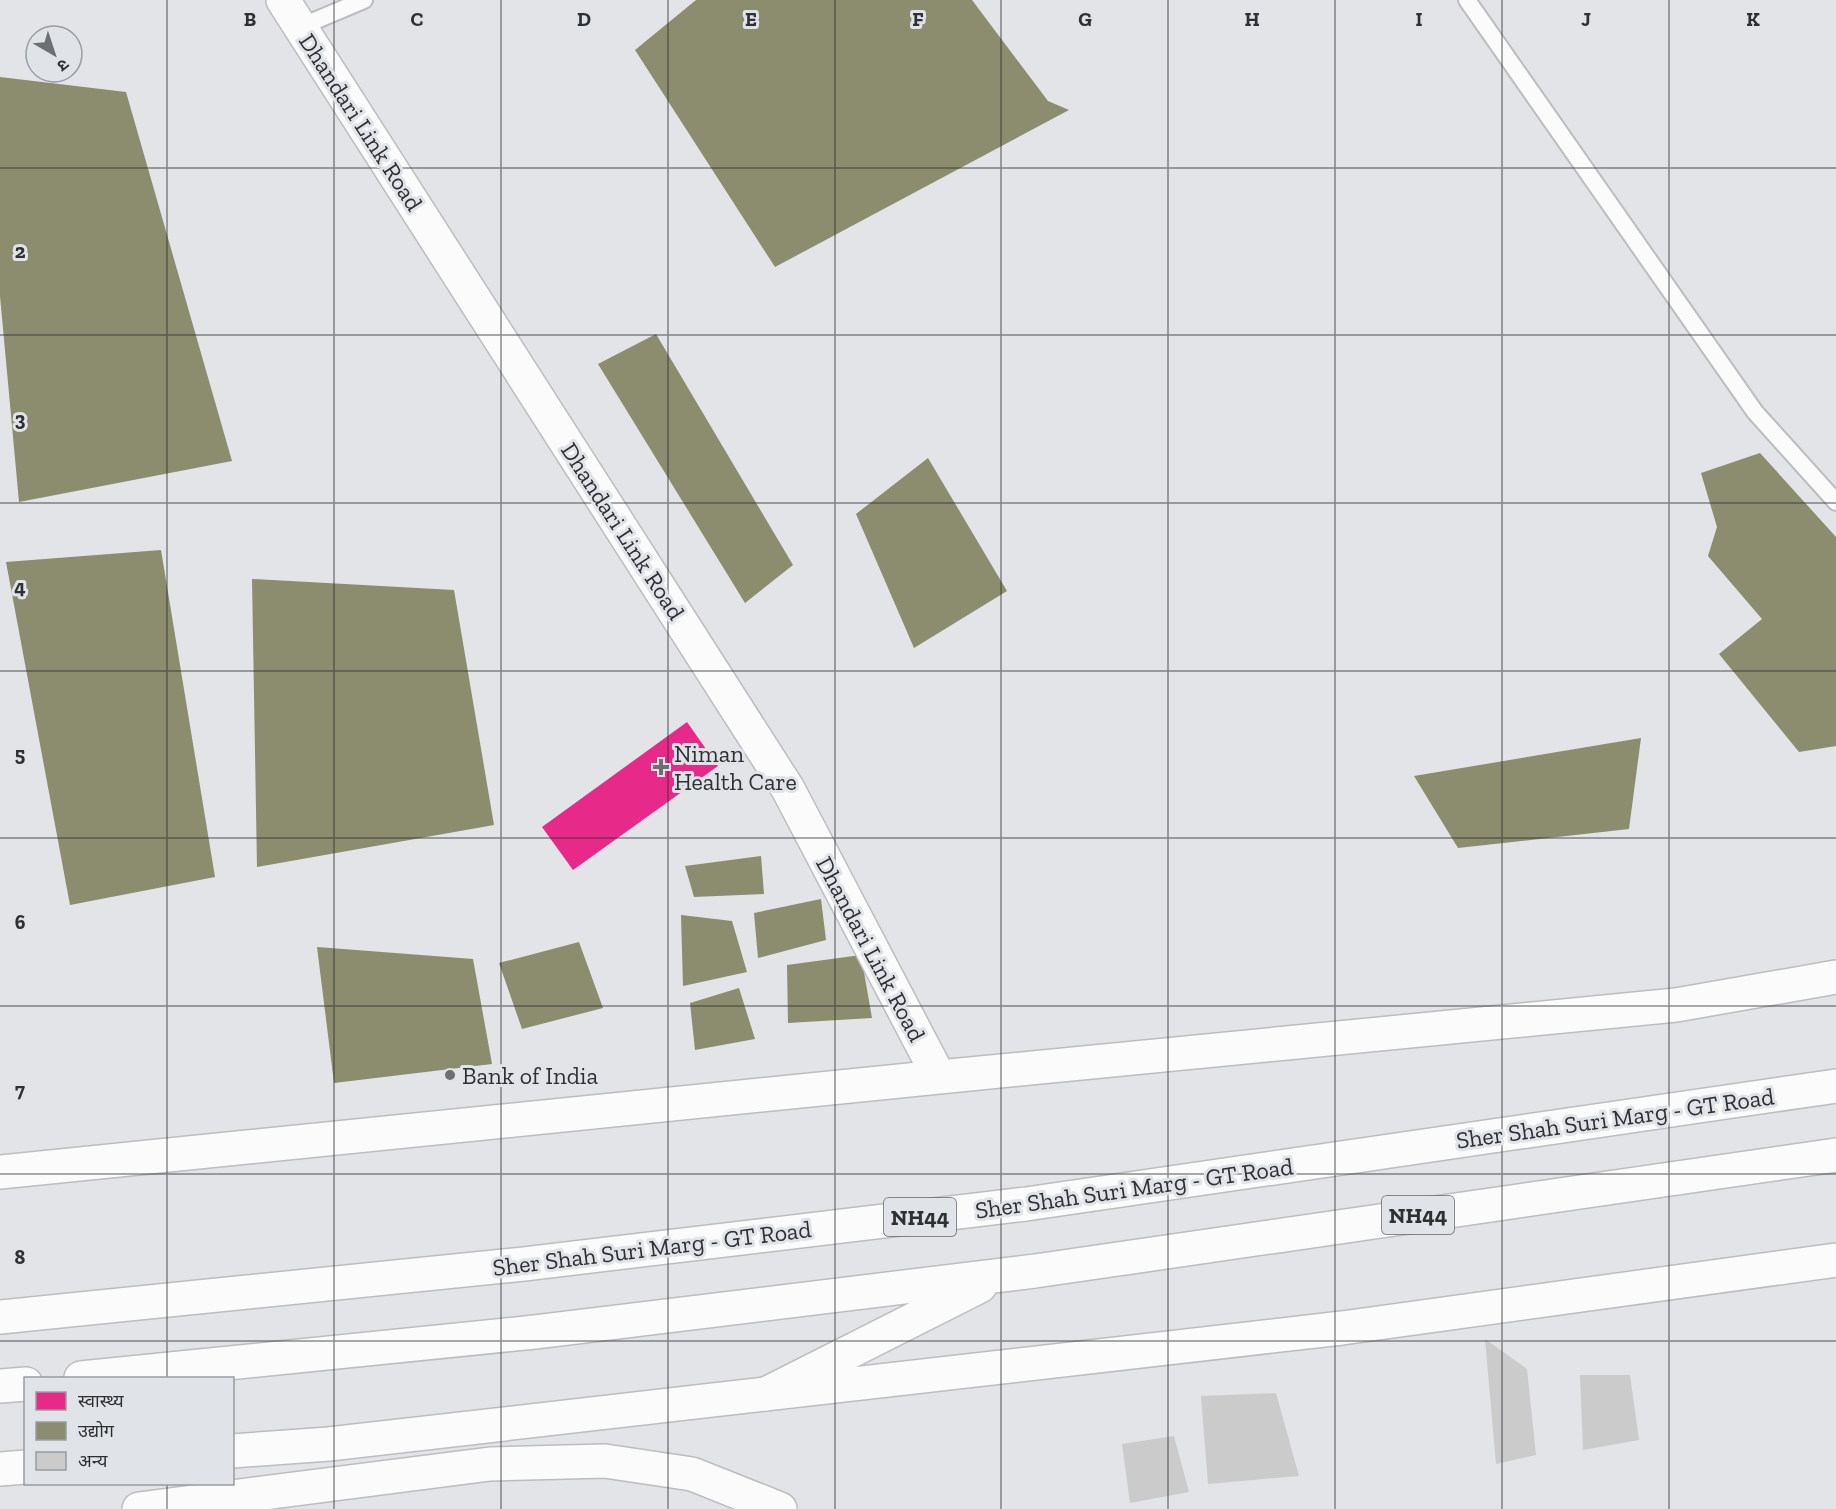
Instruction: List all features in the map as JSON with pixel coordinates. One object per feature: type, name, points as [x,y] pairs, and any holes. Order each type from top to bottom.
[{"type":"main road","name":"Dhandari Link Road","points":[[283,0],[788,789],[939,1077]]},
{"type":"main road","points":[[0,1172],[1676,1005],[1836,977]]},
{"type":"main road","name":"Sher Shah Suri Marg - GT Road","points":[[0,1317],[524,1264],[1026,1204],[1836,1086]]},
{"type":"main road","name":"NH44","points":[[91,1377],[535,1332],[1000,1276],[1836,1155]]},
{"type":"main road","points":[[234,1452],[329,1444],[1342,1328],[1836,1260]]},
{"type":"main road","points":[[766,1394],[1000,1276]]},
{"type":"main road","points":[[0,1386],[24,1384]]},
{"type":"main road","points":[[139,1509],[490,1464],[605,1461],[692,1474],[780,1509]]},
{"type":"main road","points":[[0,1469],[24,1467]]},
{"type":"lane","points":[[300,27],[364,0]]},
{"type":"lane","points":[[1467,0],[1755,412],[1836,502]]},
{"type":"building: स्वास्थ्य","points":[[687,722],[718,766],[573,870],[542,827]]},
{"type":"building: उद्योग","points":[[696,0],[972,0],[1048,101],[1069,110],[775,267],[635,50]]},
{"type":"building: उद्योग","points":[[0,77],[24,80],[24,84],[59,84],[126,92],[232,461],[19,502],[0,296]]},
{"type":"building: उद्योग","points":[[656,334],[793,565],[745,603],[598,364]]},
{"type":"building: उद्योग","points":[[1760,453],[1836,537],[1836,746],[1799,752],[1719,654],[1762,619],[1708,556],[1717,527],[1701,473]]},
{"type":"building: उद्योग","points":[[928,458],[1007,591],[914,648],[856,514]]},
{"type":"building: उद्योग","points":[[161,550],[215,877],[70,905],[6,562]]},
{"type":"building: उद्योग","points":[[252,579],[454,590],[494,825],[257,867]]},
{"type":"building: उद्योग","points":[[1641,738],[1629,829],[1458,848],[1414,776]]},
{"type":"building: उद्योग","points":[[761,856],[764,894],[694,897],[685,866]]},
{"type":"building: उद्योग","points":[[821,899],[826,940],[758,958],[754,913]]},
{"type":"building: उद्योग","points":[[681,915],[732,921],[747,972],[683,986]]},
{"type":"building: उद्योग","points":[[579,942],[603,1008],[522,1029],[499,963]]},
{"type":"building: उद्योग","points":[[317,947],[473,959],[492,1064],[334,1083]]},
{"type":"building: उद्योग","points":[[861,955],[872,1018],[788,1023],[787,965]]},
{"type":"building: उद्योग","points":[[739,988],[755,1039],[695,1050],[690,1003]]},
{"type":"building: अन्य","points":[[1485,1339],[1527,1369],[1536,1455],[1496,1464]]},
{"type":"building: अन्य","points":[[1580,1375],[1630,1375],[1639,1440],[1583,1450]]},
{"type":"building: अन्य","points":[[1276,1393],[1299,1476],[1208,1484],[1201,1396]]},
{"type":"building: अन्य","points":[[1174,1436],[1189,1492],[1130,1503],[1122,1444]]},
{"type":"place","name":"Niman Health Care","points":[[661,767]]},
{"type":"place","name":"Bank of India","points":[[450,1075]]}]
